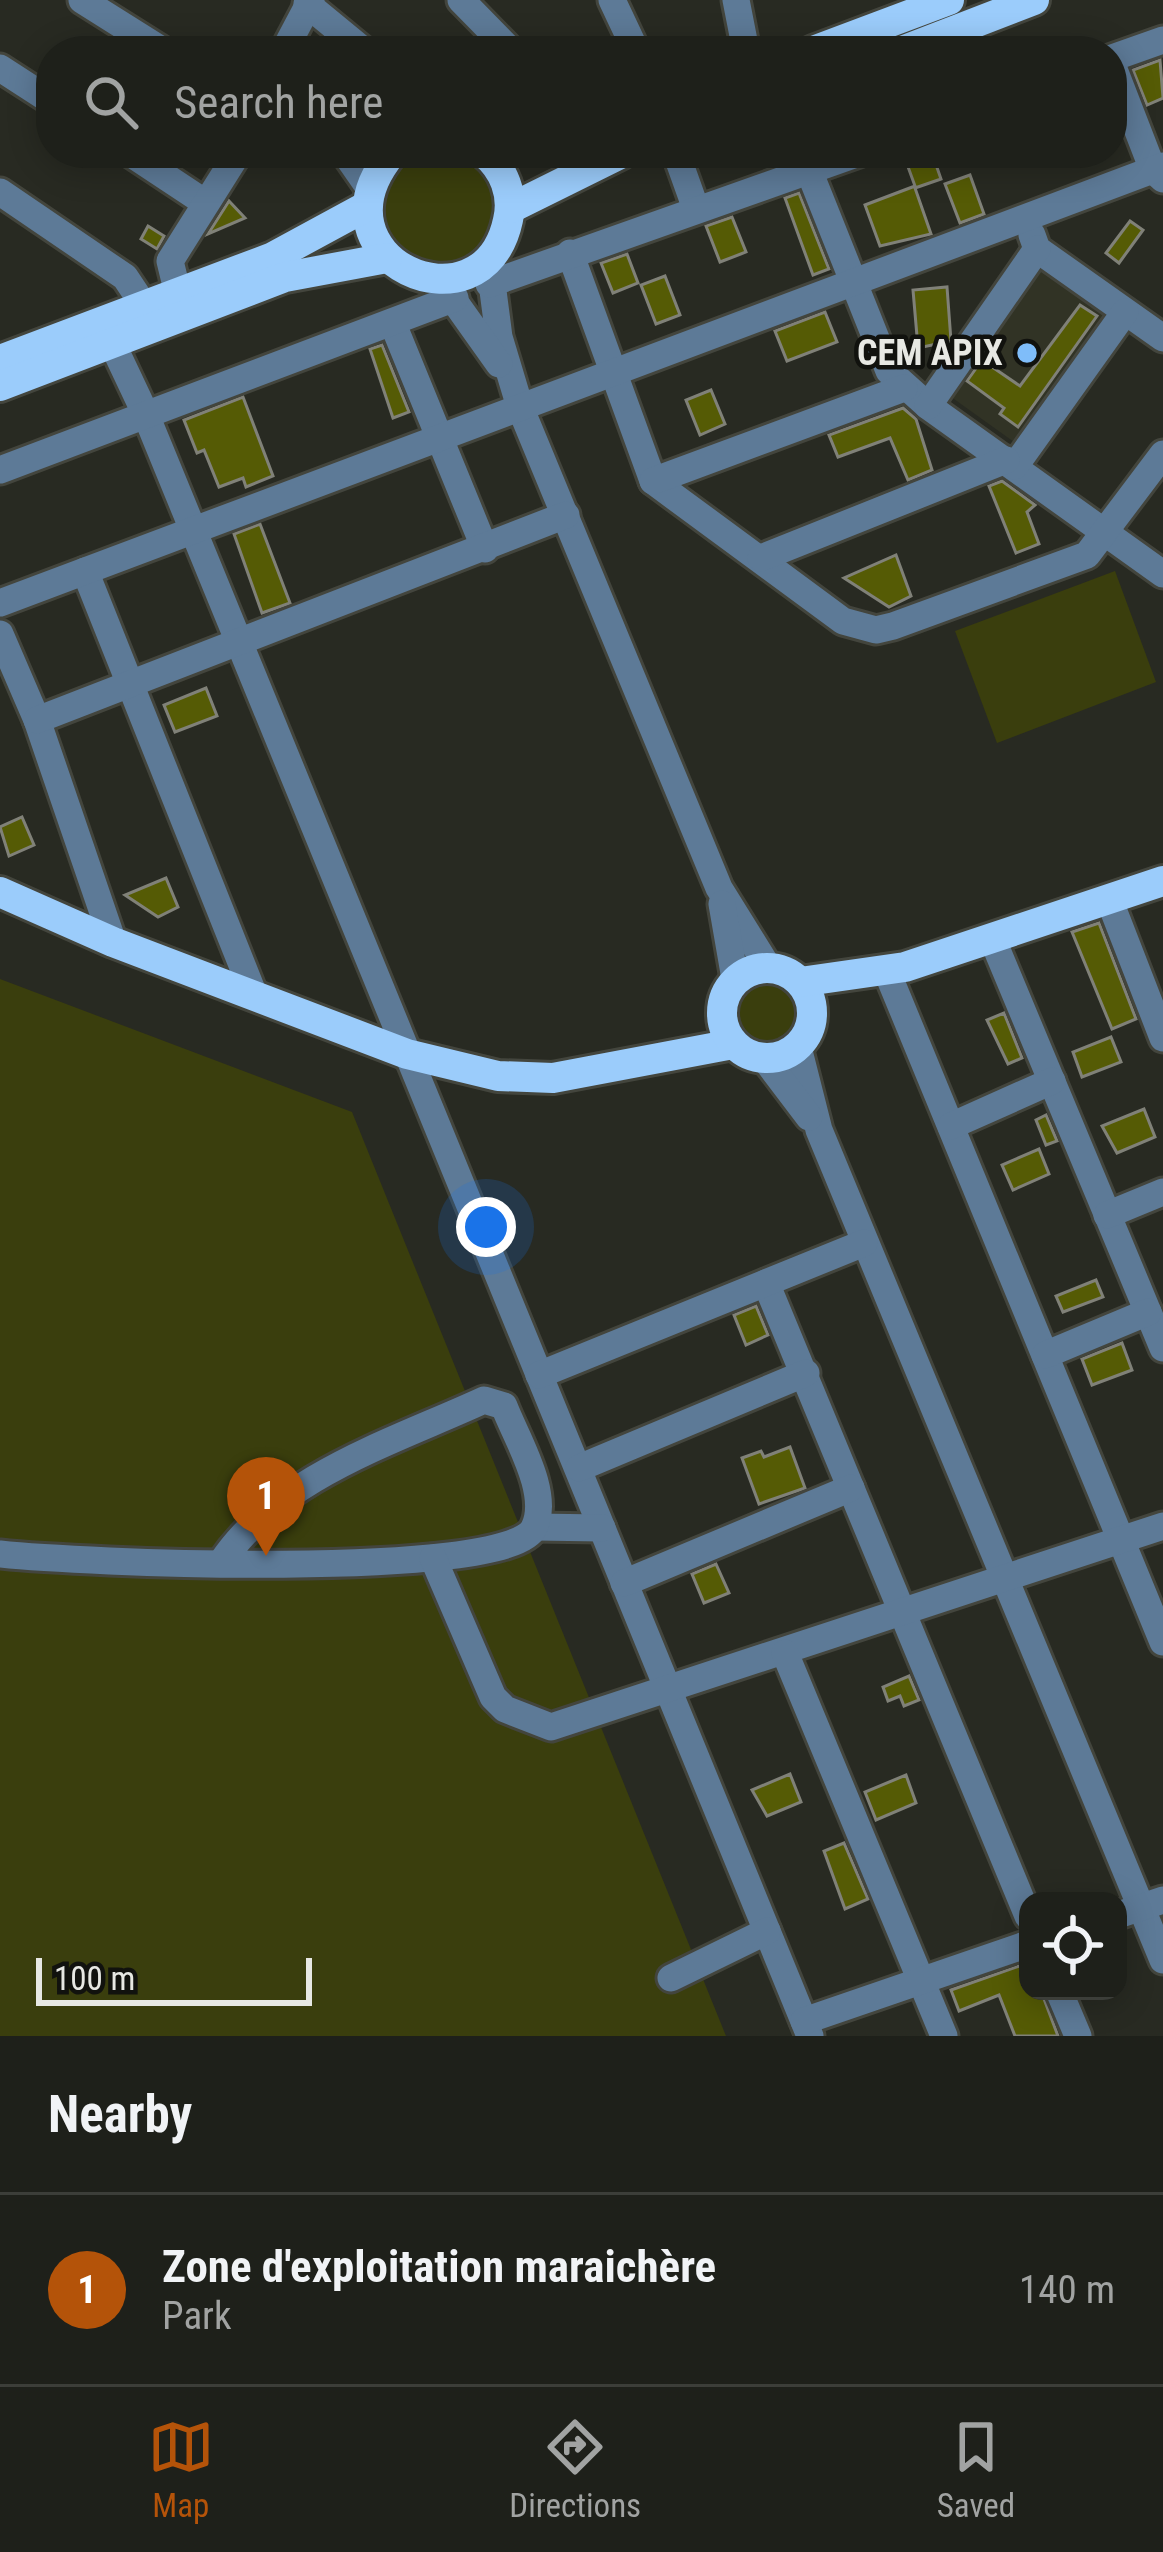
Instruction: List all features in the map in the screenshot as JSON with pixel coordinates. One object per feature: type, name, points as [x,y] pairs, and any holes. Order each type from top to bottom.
[{"type":"main road","points":[[853,36],[949,0]]},
{"type":"main road","points":[[941,36],[1034,0]]},
{"type":"main road","points":[[0,386],[106,333],[145,307],[273,257],[369,197],[384,168]]},
{"type":"main road","points":[[369,197],[376,242],[387,258],[446,289],[457,278],[489,272],[511,208],[501,168]]},
{"type":"main road","points":[[511,208],[592,168]]},
{"type":"main road","points":[[0,360],[285,278],[387,258]]},
{"type":"main road","points":[[0,892],[113,942],[407,1054],[523,1079],[566,1077],[733,1044],[765,1059],[898,973],[1163,880]]},
{"type":"main road","points":[[668,1054],[721,1011],[735,979],[768,967],[800,982],[898,973]]},
{"type":"main road","points":[[800,982],[812,1007],[805,1034]]},
{"type":"main road","points":[[721,1011],[733,1044]]},
{"type":"street","points":[[82,0],[139,36]]},
{"type":"street","points":[[461,0],[496,36]]},
{"type":"street","points":[[612,0],[629,36]]},
{"type":"street","points":[[736,1],[743,36]]},
{"type":"street","points":[[292,36],[309,2],[347,36]]},
{"type":"street","points":[[1127,55],[1163,40]]},
{"type":"street","points":[[0,68],[36,91]]},
{"type":"street","points":[[1,599],[440,439],[1026,216],[1160,172],[1127,96]]},
{"type":"street","points":[[153,168],[204,202]]},
{"type":"street","points":[[178,294],[170,261],[228,168]]},
{"type":"street","points":[[353,168],[369,197]]},
{"type":"street","points":[[681,168],[696,209]]},
{"type":"street","points":[[768,967],[719,888],[508,377],[489,272],[569,253],[696,209],[791,168]]},
{"type":"street","points":[[807,168],[880,353],[904,388],[1163,574]]},
{"type":"street","points":[[0,192],[125,277],[145,307]]},
{"type":"street","points":[[1026,216],[1037,249],[1163,338]]},
{"type":"street","points":[[928,406],[1037,249]]},
{"type":"street","points":[[569,253],[652,481],[843,621],[876,630],[1087,555],[1163,454]]},
{"type":"street","points":[[0,470],[393,324],[446,289],[508,377]]},
{"type":"street","points":[[761,558],[1011,463],[1125,312]]},
{"type":"street","points":[[393,324],[485,549]]},
{"type":"street","points":[[106,333],[146,415],[807,2028],[1019,1947]]},
{"type":"street","points":[[652,481],[904,388]]},
{"type":"street","points":[[37,720],[566,515]]},
{"type":"street","points":[[85,571],[254,995]]},
{"type":"street","points":[[0,634],[37,720],[113,942]]},
{"type":"street","points":[[719,888],[735,979]]},
{"type":"street","points":[[1109,899],[1163,1038]]},
{"type":"street","points":[[992,938],[1163,1348]]},
{"type":"street","points":[[898,973],[951,1126],[1161,1631]]},
{"type":"street","points":[[805,1034],[819,1130],[1163,1960]]},
{"type":"street","points":[[765,1059],[819,1130]]},
{"type":"street","points":[[951,1126],[1052,1081]]},
{"type":"street","points":[[1108,1214],[1163,1192]]},
{"type":"street","points":[[539,1375],[864,1243]]},
{"type":"street","points":[[766,1282],[1019,1894]]},
{"type":"street","points":[[1045,1354],[1148,1312]]},
{"type":"street","points":[[579,1468],[806,1373]]},
{"type":"street","points":[[0,1553],[77,1562],[221,1563],[433,1558],[504,1550],[526,1538],[535,1526],[537,1499],[503,1406],[484,1400],[311,1480],[247,1527],[221,1563]]},
{"type":"street","points":[[624,1583],[851,1488]]},
{"type":"street","points":[[535,1526],[602,1528]]},
{"type":"street","points":[[433,1558],[481,1677],[505,1709],[551,1726],[669,1692],[1163,1526]]},
{"type":"street","points":[[785,1653],[944,2036]]},
{"type":"street","points":[[671,1978],[767,1931]]},
{"type":"street","points":[[1063,2000],[1078,2036]]},
{"type":"shaded area","name":"CEM APIX","points":[[1041,263],[1107,312],[1014,442],[947,394]]},
{"type":"green space","points":[[398,168],[482,168],[497,197],[497,219],[488,240],[472,256],[451,265],[429,265],[408,256],[392,240],[383,219],[383,197]]},
{"type":"green space","points":[[1115,571],[1156,682],[997,743],[955,631]]},
{"type":"green space","points":[[767,977],[792,988],[803,1013],[792,1038],[767,1049],[742,1038],[731,1013],[742,988]]},
{"type":"green space","points":[[0,979],[352,1112],[726,2036],[0,2036]]},
{"type":"building","points":[[1160,60],[1163,98],[1147,105],[1133,70]]},
{"type":"building","points":[[908,168],[937,168],[941,179],[915,188],[931,234],[880,246],[865,205],[915,186]]},
{"type":"building","points":[[970,175],[984,214],[960,223],[945,184]]},
{"type":"building","points":[[799,193],[829,269],[813,275],[785,198]]},
{"type":"building","points":[[229,201],[245,218],[208,234]]},
{"type":"building","points":[[732,217],[746,252],[720,262],[706,226]]},
{"type":"building","points":[[1130,221],[1143,230],[1119,263],[1106,253]]},
{"type":"building","points":[[148,226],[164,236],[157,249],[141,239]]},
{"type":"building","points":[[627,254],[638,283],[613,293],[601,263]]},
{"type":"building","points":[[665,276],[680,315],[656,324],[641,285]]},
{"type":"building","points":[[947,287],[951,341],[918,348],[913,290]]},
{"type":"building","points":[[1080,305],[1097,316],[1018,427],[1000,414],[1004,408],[967,381],[982,360],[1020,386]]},
{"type":"building","points":[[825,312],[837,342],[787,361],[775,331]]},
{"type":"building","points":[[382,345],[409,412],[393,418],[370,349]]},
{"type":"building","points":[[711,390],[725,424],[700,435],[686,400]]},
{"type":"building","points":[[243,397],[273,476],[246,487],[243,478],[219,487],[204,450],[197,453],[184,420]]},
{"type":"building","points":[[903,408],[916,419],[932,470],[908,480],[890,438],[838,457],[829,435]]},
{"type":"building","points":[[1002,481],[1035,505],[1027,512],[1039,544],[1016,553],[989,486]]},
{"type":"building","points":[[260,524],[290,603],[262,613],[234,534]]},
{"type":"building","points":[[896,555],[911,596],[889,607],[844,578]]},
{"type":"building","points":[[206,688],[217,716],[175,732],[164,705]]},
{"type":"building","points":[[22,817],[34,845],[9,856],[0,827]]},
{"type":"building","points":[[166,878],[178,907],[158,917],[125,895]]},
{"type":"building","points":[[1099,923],[1136,1019],[1112,1029],[1072,932]]},
{"type":"building","points":[[1004,1013],[1022,1058],[1008,1064],[987,1020]]},
{"type":"building","points":[[1111,1037],[1121,1062],[1082,1077],[1073,1052]]},
{"type":"building","points":[[1144,1109],[1155,1137],[1117,1153],[1102,1126]]},
{"type":"building","points":[[1046,1115],[1057,1141],[1046,1145],[1036,1120]]},
{"type":"building","points":[[1039,1149],[1049,1174],[1013,1190],[1002,1165]]},
{"type":"building","points":[[1096,1280],[1103,1297],[1063,1312],[1056,1296]]},
{"type":"building","points":[[756,1306],[768,1335],[746,1345],[734,1315]]},
{"type":"building","points":[[1122,1343],[1132,1370],[1092,1385],[1082,1359]]},
{"type":"building","points":[[790,1447],[805,1488],[759,1504],[742,1458],[761,1451],[764,1457]]},
{"type":"building","points":[[716,1564],[729,1593],[704,1603],[692,1574]]},
{"type":"building","points":[[909,1676],[919,1700],[904,1706],[900,1696],[888,1701],[883,1687]]},
{"type":"building","points":[[790,1774],[801,1802],[767,1816],[752,1790]]},
{"type":"building","points":[[906,1775],[916,1803],[876,1820],[865,1792]]},
{"type":"building","points":[[844,1843],[868,1899],[845,1909],[824,1851]]},
{"type":"building","points":[[1019,1966],[1019,2000],[1044,2000],[1058,2036],[1015,2036],[999,1995],[959,2011],[951,1990]]},
{"type":"place","name":"CEM APIX","points":[[1027,353]]},
{"type":"place","name":"Zone d'exploitation maraichère","points":[[266,1556]]}]
